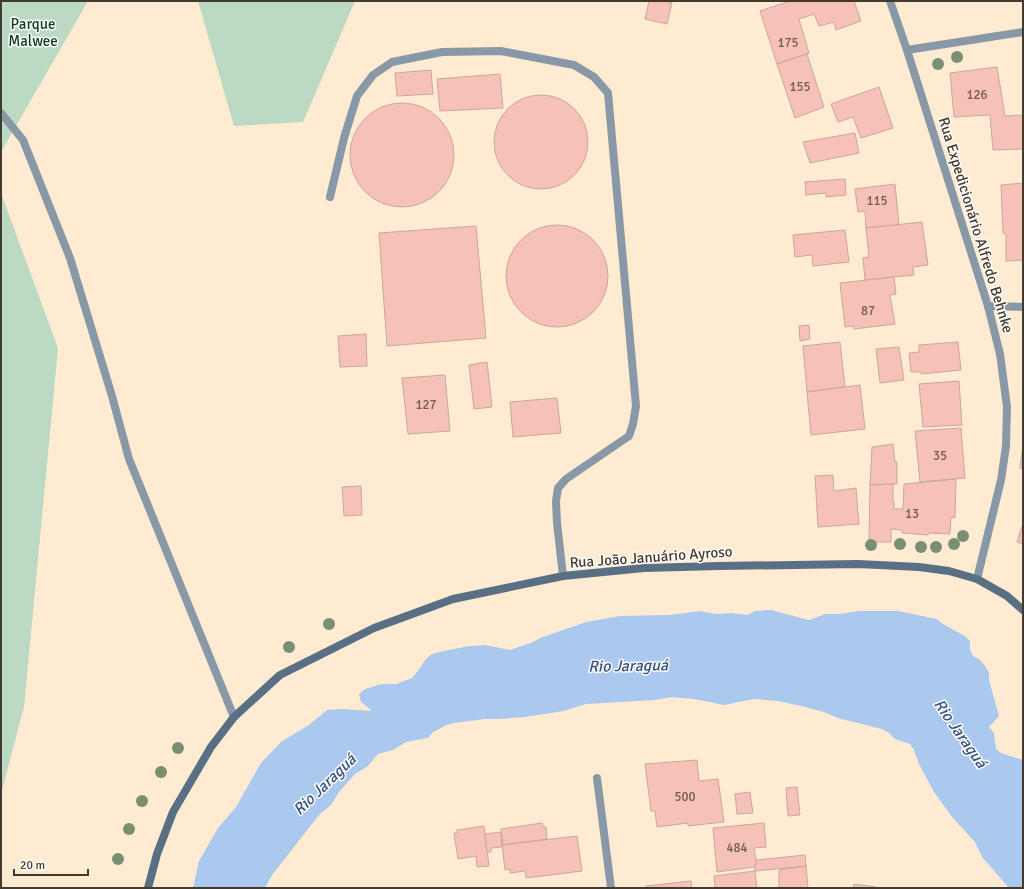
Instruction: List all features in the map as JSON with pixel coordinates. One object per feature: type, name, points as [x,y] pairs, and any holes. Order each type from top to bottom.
[{"type":"main road","name":"Rua João Januário Ayroso","points":[[148,888],[157,854],[173,812],[211,747],[234,717],[280,675],[374,628],[453,599],[563,576],[644,568],[858,564],[927,568],[949,571],[977,579],[1007,596],[1023,610]]},
{"type":"street","name":"Rua Expedicionário Alfredo Behnke","points":[[890,1],[988,306],[1000,354],[1007,407],[1006,446],[1001,480],[977,579]]},
{"type":"street","points":[[907,50],[1023,32]]},
{"type":"street","points":[[330,197],[344,138],[357,96],[373,75],[392,62],[442,52],[501,51],[574,66],[594,77],[608,93],[636,406],[629,436],[566,479],[558,488],[556,501],[557,523],[563,576]]},
{"type":"street","points":[[1,113],[23,140],[70,258],[112,396],[129,460],[234,717]]},
{"type":"street","points":[[988,306],[1023,307]]},
{"type":"street","points":[[597,778],[611,888]]},
{"type":"green space","name":"Parque Malwee","points":[[1,1],[88,1],[1,152]]},
{"type":"green space","points":[[198,1],[355,1],[303,122],[234,126]]},
{"type":"green space","points":[[1,193],[58,348],[24,707],[1,794]]},
{"type":"water","name":"Rio Jaraguá","points":[[771,610],[809,620],[825,614],[840,614],[859,611],[898,611],[937,619],[965,636],[970,641],[970,649],[973,656],[980,660],[989,673],[989,680],[999,716],[989,727],[994,733],[996,749],[1001,753],[1023,760],[1023,888],[1009,888],[982,857],[975,842],[952,817],[934,792],[910,744],[895,739],[882,729],[838,718],[824,712],[778,701],[754,699],[724,705],[694,699],[671,697],[656,700],[586,704],[564,711],[525,717],[485,719],[447,725],[433,732],[428,738],[406,742],[393,750],[378,754],[368,766],[355,774],[339,792],[331,805],[319,815],[272,875],[265,888],[193,888],[199,861],[218,828],[236,807],[261,763],[282,741],[309,725],[327,710],[342,709],[372,711],[361,702],[359,694],[365,689],[381,684],[396,684],[412,678],[426,659],[432,654],[469,646],[485,645],[510,650],[586,622],[620,616],[669,615],[700,611],[716,614],[732,613],[748,615],[755,611]]},
{"type":"building","points":[[649,1],[665,1],[672,3],[667,24],[645,19]]},
{"type":"building","points":[[790,1],[854,1],[861,21],[836,30],[834,22],[819,26],[814,14],[799,19],[809,53],[777,64],[760,11]]},
{"type":"building","points":[[807,54],[824,107],[795,118],[777,64]]},
{"type":"building","points":[[997,67],[1005,116],[1023,115],[1023,149],[993,150],[990,115],[954,117],[950,73]]},
{"type":"building","points":[[431,70],[433,94],[397,96],[395,73]]},
{"type":"building","points":[[500,74],[503,108],[440,111],[437,79]]},
{"type":"building","points":[[879,87],[893,128],[861,138],[853,117],[838,122],[831,104]]},
{"type":"building","points":[[532,95],[550,95],[559,98],[575,108],[585,124],[588,133],[588,151],[585,160],[575,176],[559,186],[550,189],[532,189],[523,186],[507,176],[497,160],[494,151],[494,133],[497,124],[507,108],[523,98]]},
{"type":"building","points":[[402,103],[422,107],[431,111],[439,118],[446,126],[450,135],[454,155],[450,175],[446,184],[439,192],[431,199],[422,203],[402,207],[382,203],[373,199],[365,192],[358,184],[354,175],[350,155],[354,135],[358,126],[365,118],[373,111],[382,107]]},
{"type":"building","points":[[855,133],[859,153],[810,163],[803,142]]},
{"type":"building","points":[[845,179],[846,195],[826,197],[826,193],[806,195],[805,182]]},
{"type":"building","points":[[1023,183],[1023,260],[1006,261],[1006,234],[1003,233],[1001,185]]},
{"type":"building","points":[[895,184],[899,225],[866,228],[865,211],[858,212],[855,189]]},
{"type":"building","points":[[922,222],[928,265],[913,267],[914,275],[865,280],[863,258],[869,257],[866,228]]},
{"type":"building","points":[[557,225],[567,226],[586,233],[600,247],[607,266],[607,286],[600,305],[586,319],[567,326],[557,327],[547,326],[528,319],[514,305],[507,286],[506,276],[507,266],[514,247],[528,233],[547,226]]},
{"type":"building","points":[[476,226],[486,338],[387,346],[379,233]]},
{"type":"building","points":[[845,230],[849,262],[813,266],[812,255],[795,257],[793,235]]},
{"type":"building","points":[[894,277],[896,294],[890,295],[895,324],[854,329],[854,326],[845,327],[840,283]]},
{"type":"building","points":[[809,325],[810,339],[800,341],[799,326]]},
{"type":"building","points":[[366,334],[367,366],[340,367],[338,336]]},
{"type":"building","points":[[840,342],[845,387],[807,392],[803,346]]},
{"type":"building","points":[[958,342],[961,370],[921,374],[921,372],[911,372],[909,353],[919,352],[919,345]]},
{"type":"building","points":[[899,347],[904,380],[880,383],[876,349]]},
{"type":"building","points":[[487,362],[492,407],[474,409],[469,365]]},
{"type":"building","points":[[445,375],[450,431],[408,434],[402,378]]},
{"type":"building","points":[[959,381],[962,425],[923,427],[919,384]]},
{"type":"building","points":[[860,385],[865,429],[811,435],[807,392]]},
{"type":"building","points":[[557,398],[561,433],[513,437],[510,402]]},
{"type":"building","points":[[961,428],[965,478],[920,482],[915,431]]},
{"type":"building","points":[[893,444],[895,462],[897,462],[897,484],[870,485],[872,447]]},
{"type":"building","points":[[1023,445],[1023,469],[1020,468]]},
{"type":"building","points":[[833,475],[834,491],[856,488],[859,524],[818,527],[815,476]]},
{"type":"building","points":[[956,479],[955,518],[951,517],[950,534],[929,533],[928,535],[902,533],[902,530],[891,529],[891,542],[869,542],[870,485],[893,484],[894,509],[903,509],[904,484]]},
{"type":"building","points":[[361,486],[362,515],[344,516],[342,487]]},
{"type":"building","points":[[1023,523],[1023,544],[1017,542]]},
{"type":"building","points":[[697,760],[699,781],[718,779],[724,822],[688,826],[688,823],[657,827],[655,811],[651,811],[645,764]]},
{"type":"building","points":[[797,787],[800,815],[788,816],[786,788]]},
{"type":"building","points":[[750,792],[753,813],[737,814],[735,794]]},
{"type":"building","points":[[542,823],[543,827],[546,827],[547,839],[503,845],[501,829]]},
{"type":"building","points":[[764,823],[766,847],[754,848],[756,861],[757,860],[755,867],[717,872],[713,828]]},
{"type":"building","points":[[484,826],[489,866],[477,867],[476,856],[458,859],[454,833],[457,833],[457,830]]},
{"type":"building","points":[[501,832],[502,847],[491,848],[491,852],[487,852],[485,834]]},
{"type":"building","points":[[577,836],[582,871],[526,878],[525,871],[510,873],[510,869],[505,870],[502,845]]},
{"type":"building","points":[[805,855],[806,866],[755,871],[755,864],[757,860]]},
{"type":"building","points":[[806,866],[808,888],[779,888],[779,870]]},
{"type":"building","points":[[755,871],[757,888],[715,888],[714,876]]},
{"type":"building","points":[[691,881],[692,888],[646,888],[646,886]]},
{"type":"building","points":[[854,884],[876,887],[876,888],[853,888]]}]
